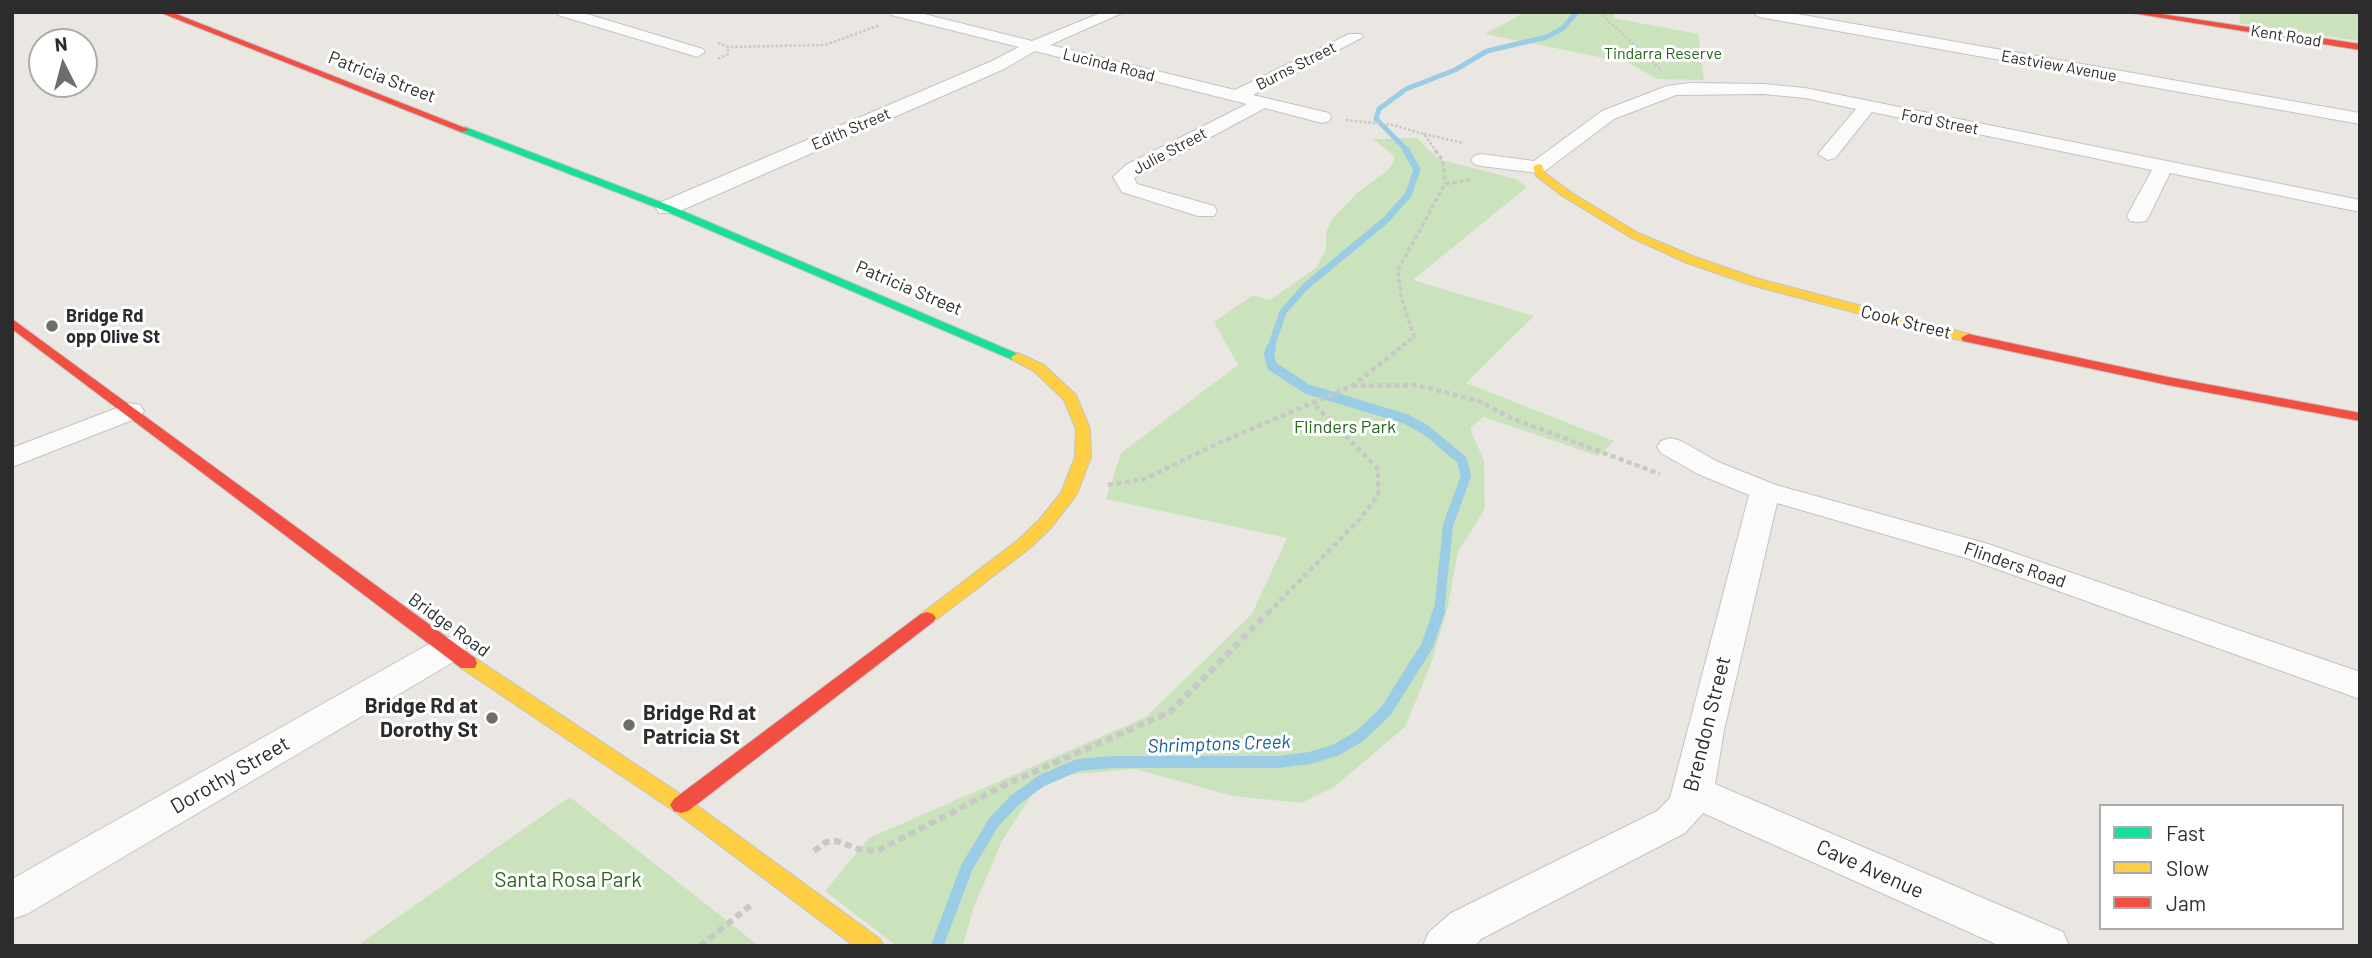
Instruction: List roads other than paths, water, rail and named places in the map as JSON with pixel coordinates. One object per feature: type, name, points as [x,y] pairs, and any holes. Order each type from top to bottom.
[{"type":"street","name":"Patricia Street","points":[[163,12],[667,208],[1001,348],[1040,368],[1071,398],[1083,429],[1083,457],[1074,483],[1060,507],[1024,544],[681,805]]},
{"type":"street","points":[[563,12],[697,52]]},
{"type":"street","name":"Lucinda Road","points":[[896,12],[1322,117]]},
{"type":"street","name":"Edith Street","points":[[667,208],[998,65],[1033,46],[1117,12]]},
{"type":"street","name":"Eastview Avenue","points":[[1759,12],[2360,119]]},
{"type":"street","name":"Kent Road","points":[[2130,12],[2360,47]]},
{"type":"street","name":"Burns Street","points":[[1237,96],[1355,37]]},
{"type":"street","name":"Ford Street","points":[[1538,167],[1608,115],[1659,94],[1690,88],[1805,93],[2360,206]]},
{"type":"street","name":"Julie Street","points":[[1206,211],[1129,188],[1123,177],[1133,169],[1262,103]]},
{"type":"street","points":[[1828,154],[1867,107]]},
{"type":"street","points":[[1481,160],[1538,167]]},
{"type":"street","points":[[2138,216],[2164,166]]},
{"type":"street","name":"Cook Street","points":[[1538,167],[1541,174],[1568,195],[1634,235],[1691,260],[1755,282],[1924,328],[2168,380],[2360,417]]},
{"type":"street","name":"Bridge Road","points":[[12,323],[448,649],[523,702],[681,805],[872,946]]},
{"type":"street","points":[[12,458],[130,411]]},
{"type":"street","name":"Flinders Road","points":[[1679,451],[1733,480],[1977,551],[2360,686]]},
{"type":"street","name":"Brendon Street","points":[[1445,946],[1466,926],[1671,822],[1685,808],[1693,792],[1705,730],[1765,491]]},
{"type":"street","name":"Dorothy Street","points":[[12,901],[448,649]]},
{"type":"street","name":"Cave Avenue","points":[[1693,792],[2047,946]]},
{"type":"waterway","name":"Shrimptons Creek","points":[[1408,151],[1376,119],[1379,109],[1406,89],[1455,70],[1487,51],[1547,37],[1563,28],[1577,12]]},
{"type":"waterway","name":"Shrimptons Creek","points":[[1270,350],[1283,312],[1306,286],[1386,220],[1408,195],[1417,170],[1406,150]]},
{"type":"waterway","name":"Shrimptons Creek","points":[[1271,348],[1269,354],[1272,366],[1307,389],[1406,419],[1426,430],[1462,460],[1466,476],[1448,525],[1439,613]]},
{"type":"waterway","name":"Shrimptons Creek","points":[[937,946],[967,867],[994,822],[1015,800],[1041,781],[1078,765],[1112,762],[1278,762],[1310,758],[1336,750],[1360,736],[1386,711],[1427,646],[1439,611]]},
{"type":"place","name":"Bridge Rd opp Olive St","points":[[52,326]]},
{"type":"place","name":"Bridge Rd at Dorothy St","points":[[492,718]]},
{"type":"place","name":"Bridge Rd at Patricia St","points":[[629,725]]},
{"type":"park label","name":"Tindarra Reserve","points":[[1663,54]]},
{"type":"park label","name":"Flinders Park","points":[[1345,427]]},
{"type":"park label","name":"Santa Rosa Park","points":[[568,880]]}]
